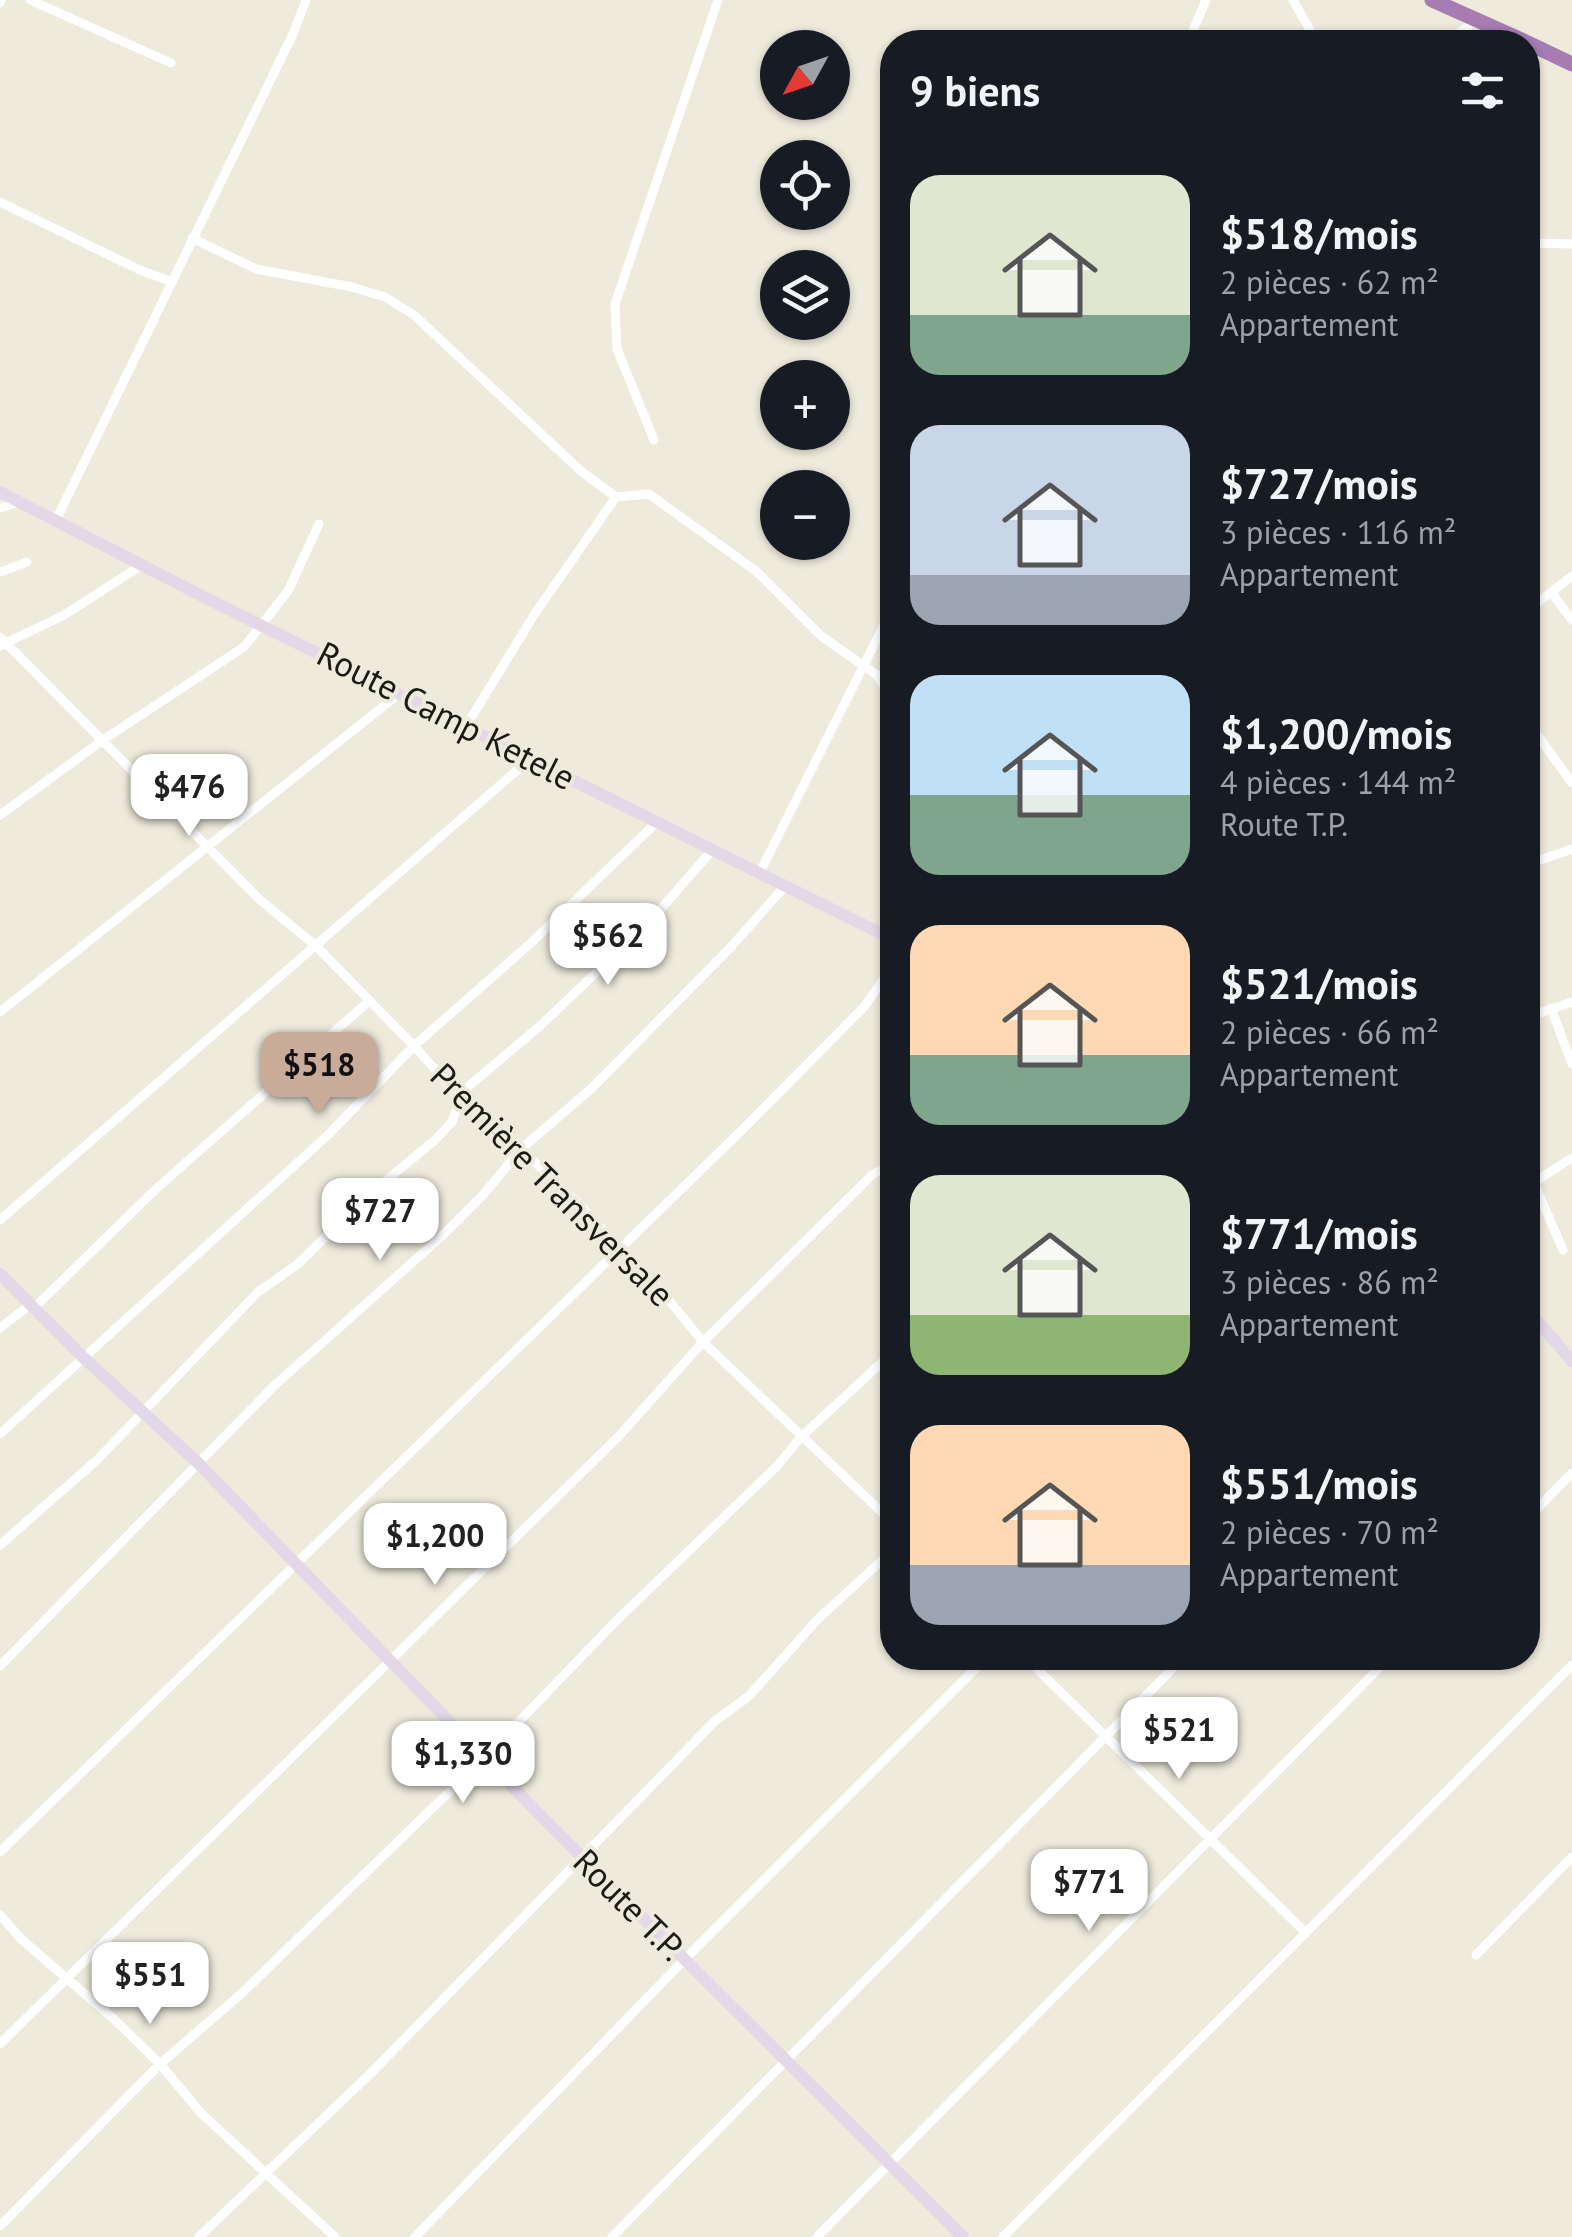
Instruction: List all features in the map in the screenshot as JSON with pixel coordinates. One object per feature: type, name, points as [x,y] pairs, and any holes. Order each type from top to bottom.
[{"type":"highway","points":[[1432,0],[1492,30]]},
{"type":"highway","points":[[1540,49],[1572,63]]},
{"type":"street","points":[[30,0],[170,63]]},
{"type":"street","points":[[56,520],[111,400],[293,34],[306,0]]},
{"type":"street","points":[[1193,30],[1206,0]]},
{"type":"street","points":[[1294,0],[1310,30]]},
{"type":"street","points":[[654,440],[617,349],[615,304],[714,4]]},
{"type":"street","points":[[1459,30],[1468,21]]},
{"type":"street","points":[[0,202],[142,271],[173,282]]},
{"type":"street","points":[[192,238],[256,268],[384,296],[414,315],[582,472],[616,497],[649,494],[756,571],[821,636],[880,680]]},
{"type":"street","points":[[1540,244],[1572,244]]},
{"type":"street","name":"Route Camp Ketele","points":[[0,492],[880,934]]},
{"type":"street","points":[[466,726],[536,612],[616,497]]},
{"type":"street","points":[[0,508],[19,502]]},
{"type":"street","points":[[0,815],[103,740],[244,647],[288,591],[319,524]]},
{"type":"street","points":[[0,572],[27,562]]},
{"type":"street","points":[[2,642],[64,615],[142,566]]},
{"type":"street","points":[[1540,601],[1572,576]]},
{"type":"street","points":[[1551,592],[1572,620]]},
{"type":"street","points":[[760,872],[880,631]]},
{"type":"street","name":"Première Transversale","points":[[2,642],[260,900],[316,946],[461,1098],[521,1148],[664,1294],[703,1342],[880,1511]]},
{"type":"street","points":[[0,1012],[400,693]]},
{"type":"street","points":[[1540,738],[1572,782]]},
{"type":"street","points":[[0,1220],[530,760]]},
{"type":"street","points":[[0,1434],[327,1136],[414,1046],[532,942],[658,821]]},
{"type":"street","points":[[0,1545],[96,1460],[258,1292],[298,1264],[366,1197],[435,1140],[452,1122],[463,1091],[540,1026],[660,910],[713,849]]},
{"type":"street","points":[[1540,860],[1572,849]]},
{"type":"street","points":[[0,1666],[276,1385],[443,1235],[484,1194],[521,1148],[620,1061],[786,885]]},
{"type":"street","points":[[0,1852],[621,1249],[864,1007],[880,984]]},
{"type":"street","points":[[0,1328],[33,1305],[156,1189],[369,1001]]},
{"type":"street","points":[[1540,1012],[1572,1002]]},
{"type":"street","points":[[1551,1008],[1572,1064]]},
{"type":"street","points":[[1540,1178],[1572,1158]]},
{"type":"street","points":[[0,2044],[618,1436],[703,1342],[880,1171]]},
{"type":"street","points":[[1540,1203],[1563,1250]]},
{"type":"street","name":"Route T.P.","points":[[0,1274],[198,1464],[484,1758],[963,2237]]},
{"type":"street","points":[[1540,1324],[1572,1361]]},
{"type":"street","points":[[0,2226],[160,2064],[241,1994],[484,1758],[616,1621],[880,1364]]},
{"type":"street","points":[[1540,1505],[1572,1472]]},
{"type":"street","points":[[199,2237],[371,2074],[716,1721],[749,1696],[818,1619],[880,1562]]},
{"type":"street","points":[[1003,2237],[1572,1665]]},
{"type":"street","points":[[415,2237],[974,1670]]},
{"type":"street","points":[[1038,1670],[1306,1933]]},
{"type":"street","points":[[612,2237],[1171,1670]]},
{"type":"street","points":[[817,2237],[1377,1670]]},
{"type":"street","points":[[1476,1955],[1572,1857]]},
{"type":"street","points":[[0,1915],[160,2064],[201,2113],[335,2237]]}]
